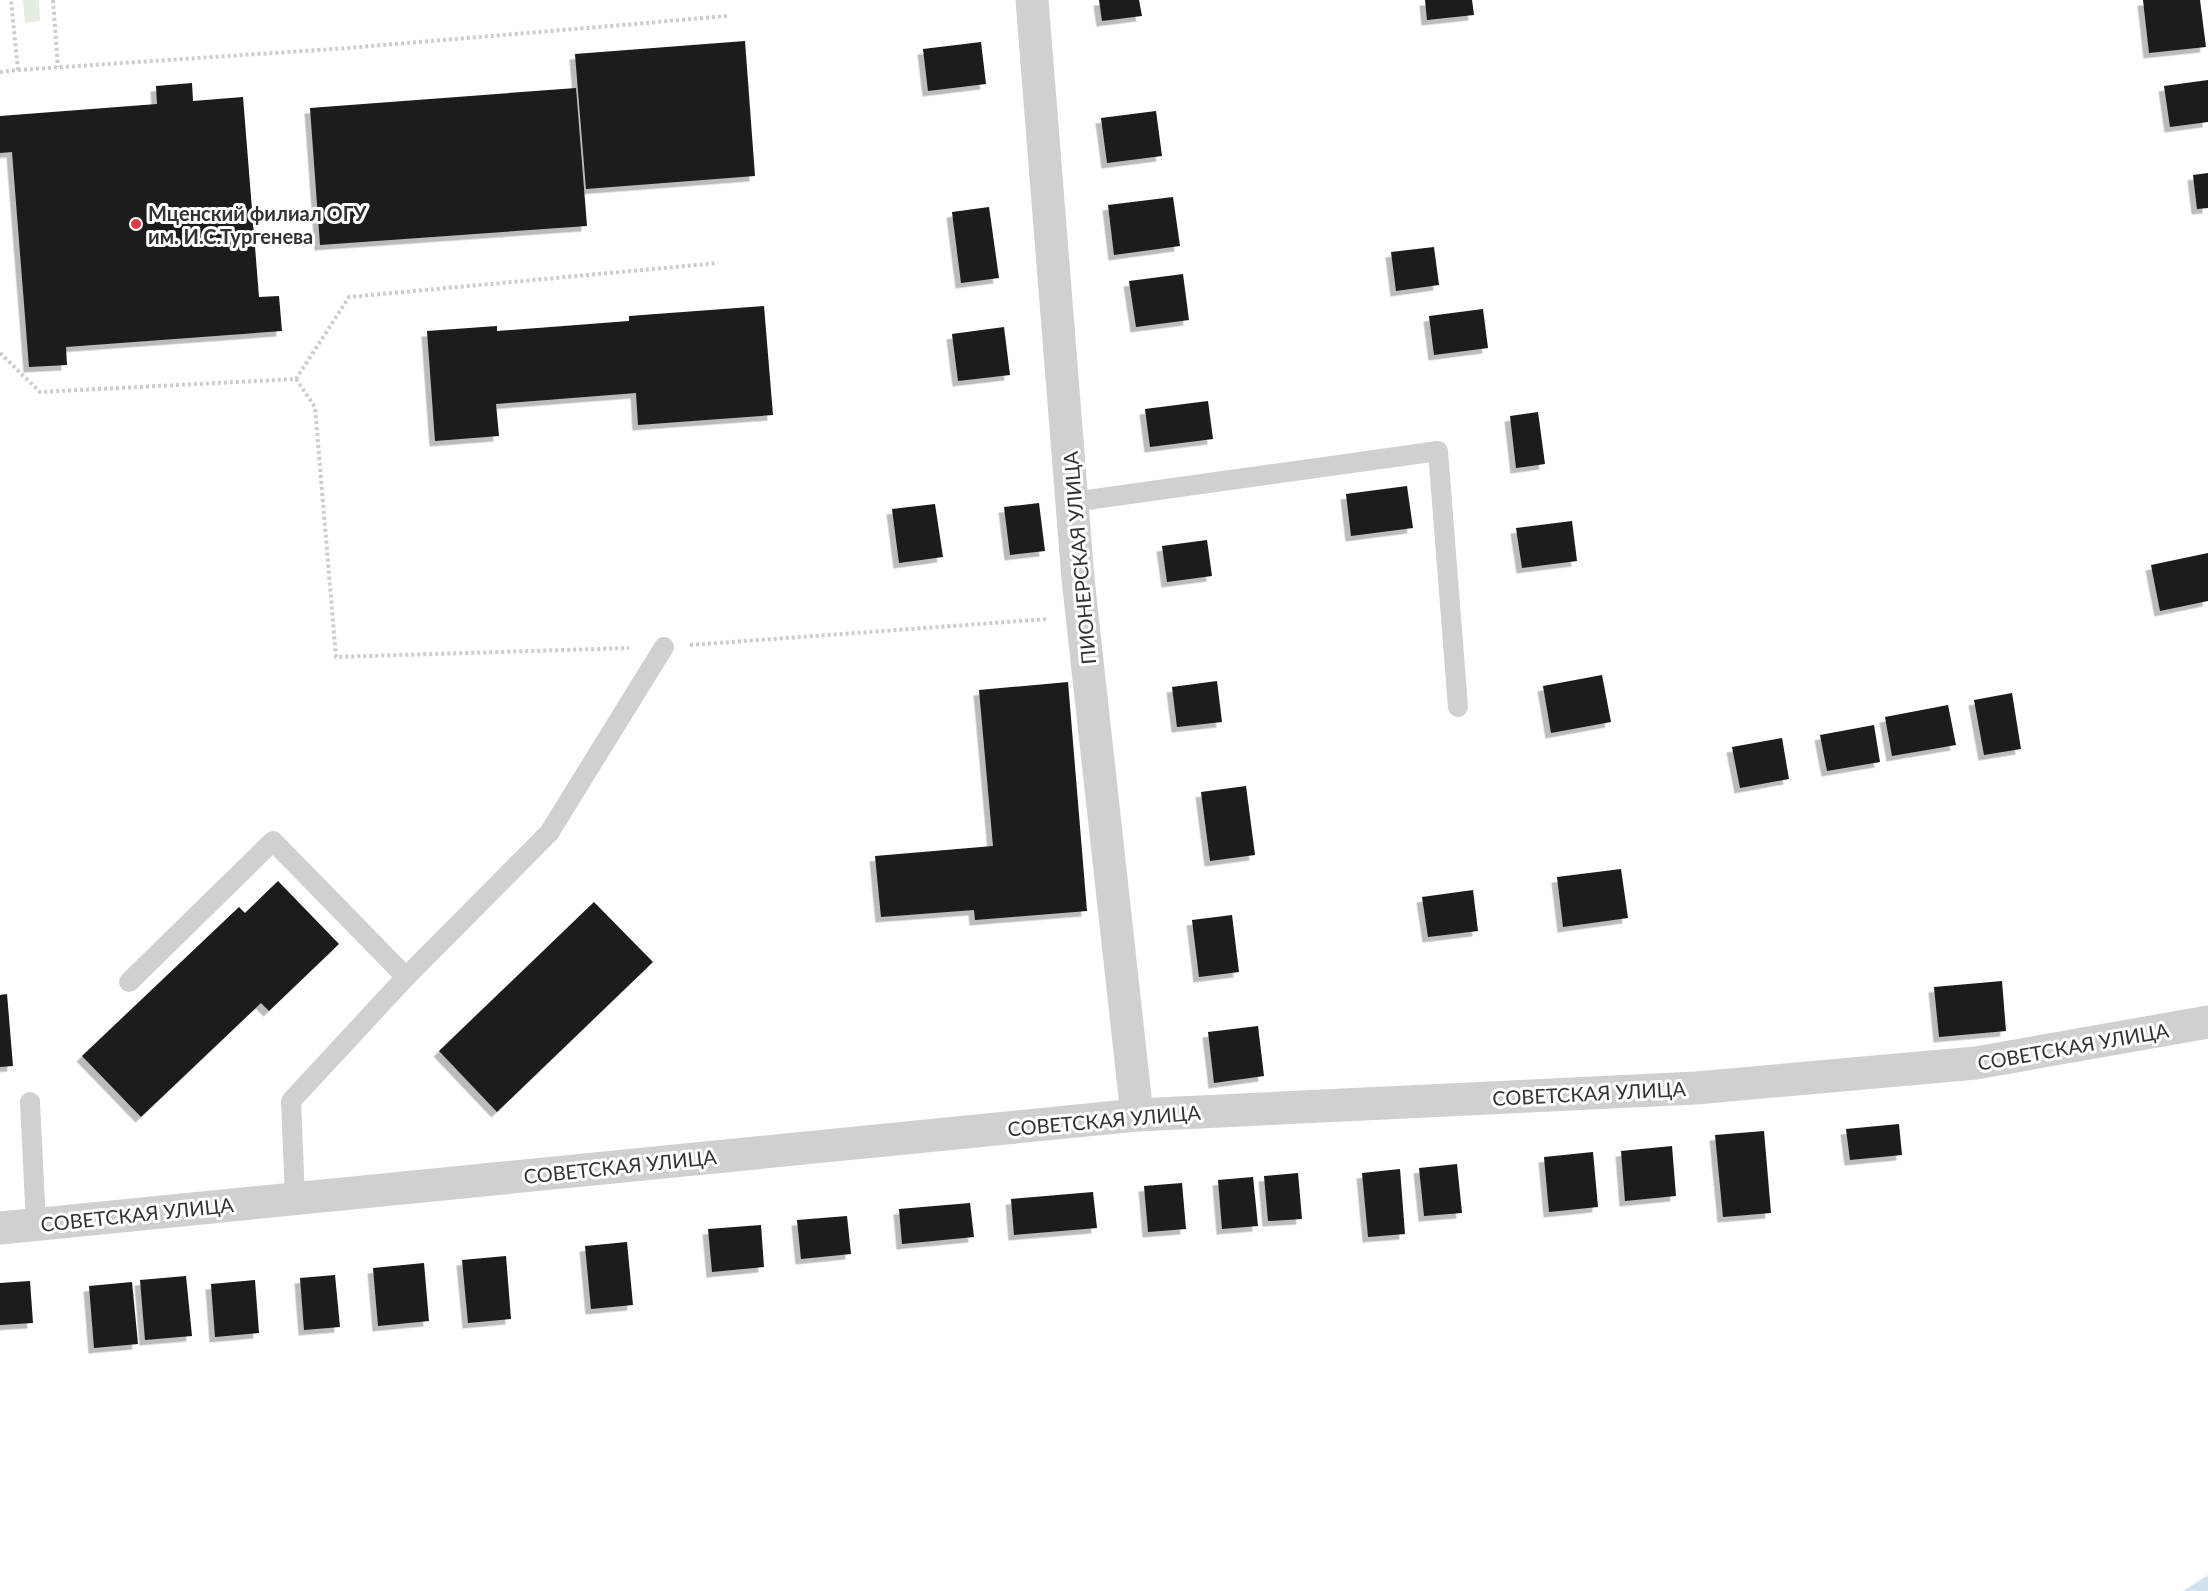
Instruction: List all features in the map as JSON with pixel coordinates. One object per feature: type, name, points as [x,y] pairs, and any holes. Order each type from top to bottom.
[{"type":"street","name":"ПИОНЕРСКАЯ УЛИЦА","points":[[1032,0],[1083,617],[1137,1115]]},
{"type":"street","name":"СОВЕТСКАЯ УЛИЦА","points":[[0,1228],[1137,1115],[1696,1088],[1976,1063],[2208,1022]]},
{"type":"lane","points":[[1073,502],[1438,451],[1458,707]]},
{"type":"lane","points":[[295,1198],[291,1101],[405,976],[549,833],[664,647]]},
{"type":"lane","points":[[129,982],[273,841],[405,976]]},
{"type":"lane","points":[[30,1102],[36,1224]]},
{"type":"path","points":[[11,0],[18,70]]},
{"type":"path","points":[[53,0],[58,67]]},
{"type":"path","points":[[0,72],[360,47],[728,16]]},
{"type":"path","points":[[296,379],[349,297],[718,263]]},
{"type":"path","points":[[0,354],[40,392],[296,379]]},
{"type":"path","points":[[296,379],[315,407],[336,657],[664,647],[1083,617]]},
{"type":"shaded area","points":[[23,0],[39,0],[40,21],[25,23]]},
{"type":"water","points":[[2208,1575],[2208,1591],[2183,1591]]},
{"type":"building","points":[[1099,0],[1139,0],[1142,16],[1102,21]]},
{"type":"building","points":[[1425,0],[1472,0],[1474,15],[1427,20]]},
{"type":"building","points":[[2143,0],[2200,0],[2206,47],[2149,53]]},
{"type":"building","points":[[745,41],[755,176],[586,189],[575,54]]},
{"type":"building","points":[[981,42],[986,84],[928,91],[923,49]]},
{"type":"building","points":[[2208,80],[2208,122],[2170,127],[2164,86]]},
{"type":"building","name":"Мценский филиал ОГУ им. И.С.Тургенева","points":[[192,83],[193,101],[243,97],[259,297],[279,296],[282,331],[66,347],[67,365],[29,367],[12,152],[0,153],[0,116],[157,104],[156,86]]},
{"type":"building","points":[[576,88],[587,226],[320,245],[310,108]]},
{"type":"building","points":[[1156,111],[1162,156],[1107,163],[1101,118]]},
{"type":"building","points":[[2208,173],[2208,208],[2197,209],[2193,175]]},
{"type":"building","points":[[1173,197],[1180,246],[1114,255],[1108,205]]},
{"type":"building","points":[[989,207],[999,278],[961,283],[952,212]]},
{"type":"building","points":[[1434,247],[1439,285],[1396,291],[1391,252]]},
{"type":"building","points":[[1183,274],[1189,320],[1136,327],[1129,281]]},
{"type":"building","points":[[764,306],[773,415],[638,425],[636,393],[496,404],[499,436],[435,441],[427,331],[497,326],[497,331],[629,321],[629,316]]},
{"type":"building","points":[[1483,309],[1488,348],[1434,355],[1429,316]]},
{"type":"building","points":[[1004,327],[1010,375],[958,381],[952,334]]},
{"type":"building","points":[[1208,401],[1213,439],[1150,447],[1145,409]]},
{"type":"building","points":[[1538,412],[1545,464],[1516,468],[1510,416]]},
{"type":"building","points":[[1407,486],[1413,528],[1351,536],[1346,494]]},
{"type":"building","points":[[1039,503],[1045,551],[1010,555],[1004,507]]},
{"type":"building","points":[[935,504],[943,557],[899,563],[892,509]]},
{"type":"building","points":[[1572,521],[1577,561],[1522,568],[1516,528]]},
{"type":"building","points":[[1207,540],[1212,576],[1167,582],[1162,546]]},
{"type":"building","points":[[2208,553],[2208,601],[2160,611],[2151,565]]},
{"type":"building","points":[[1602,675],[1611,722],[1551,733],[1543,686]]},
{"type":"building","points":[[1217,681],[1222,722],[1177,727],[1172,687]]},
{"type":"building","points":[[1068,682],[1087,911],[975,920],[974,910],[881,917],[875,856],[993,846],[979,690]]},
{"type":"building","points":[[2012,693],[2021,749],[1984,755],[1974,700]]},
{"type":"building","points":[[1948,705],[1956,745],[1892,756],[1885,717]]},
{"type":"building","points":[[1874,725],[1880,762],[1827,771],[1820,735]]},
{"type":"building","points":[[1782,738],[1789,779],[1740,788],[1732,747]]},
{"type":"building","points":[[1246,786],[1255,855],[1210,861],[1201,792]]},
{"type":"building","points":[[1621,869],[1628,918],[1563,927],[1557,877]]},
{"type":"building","points":[[278,881],[339,944],[269,1011],[261,1003],[141,1117],[82,1056],[239,907],[245,913]]},
{"type":"building","points":[[1473,890],[1478,931],[1428,937],[1422,897]]},
{"type":"building","points":[[594,902],[653,962],[497,1112],[439,1051]]},
{"type":"building","points":[[1232,915],[1239,972],[1199,977],[1192,920]]},
{"type":"building","points":[[2002,981],[2006,1031],[1939,1037],[1934,987]]},
{"type":"building","points":[[7,994],[13,1066],[0,1067],[0,995]]},
{"type":"building","points":[[1258,1026],[1264,1076],[1214,1083],[1208,1032]]},
{"type":"building","points":[[1899,1124],[1902,1155],[1850,1160],[1846,1129]]},
{"type":"building","points":[[1764,1131],[1771,1213],[1723,1217],[1715,1135]]},
{"type":"building","points":[[1672,1146],[1676,1196],[1625,1201],[1621,1151]]},
{"type":"building","points":[[1593,1152],[1598,1207],[1549,1212],[1544,1157]]},
{"type":"building","points":[[1457,1164],[1462,1213],[1424,1216],[1419,1168]]},
{"type":"building","points":[[1400,1169],[1405,1234],[1368,1237],[1362,1173]]},
{"type":"building","points":[[1298,1173],[1302,1219],[1268,1221],[1264,1176]]},
{"type":"building","points":[[1253,1177],[1258,1226],[1222,1229],[1218,1180]]},
{"type":"building","points":[[1182,1183],[1186,1229],[1148,1232],[1144,1186]]},
{"type":"building","points":[[1093,1192],[1097,1228],[1014,1235],[1011,1199]]},
{"type":"building","points":[[970,1203],[974,1237],[902,1244],[899,1209]]},
{"type":"building","points":[[847,1216],[851,1254],[801,1259],[797,1220]]},
{"type":"building","points":[[761,1225],[764,1267],[712,1272],[708,1229]]},
{"type":"building","points":[[627,1242],[633,1305],[591,1309],[585,1246]]},
{"type":"building","points":[[506,1256],[511,1319],[468,1323],[462,1260]]},
{"type":"building","points":[[424,1263],[429,1321],[378,1326],[373,1268]]},
{"type":"building","points":[[335,1275],[340,1327],[304,1330],[300,1278]]},
{"type":"building","points":[[186,1276],[192,1336],[145,1340],[140,1280]]},
{"type":"building","points":[[255,1280],[259,1333],[215,1337],[211,1284]]},
{"type":"building","points":[[30,1281],[33,1323],[0,1325],[0,1283]]},
{"type":"building","points":[[132,1282],[138,1344],[94,1348],[89,1286]]},
{"type":"place","name":"Мценский филиал ОГУ им. И.С.Тургенева","points":[[136,224]]}]
